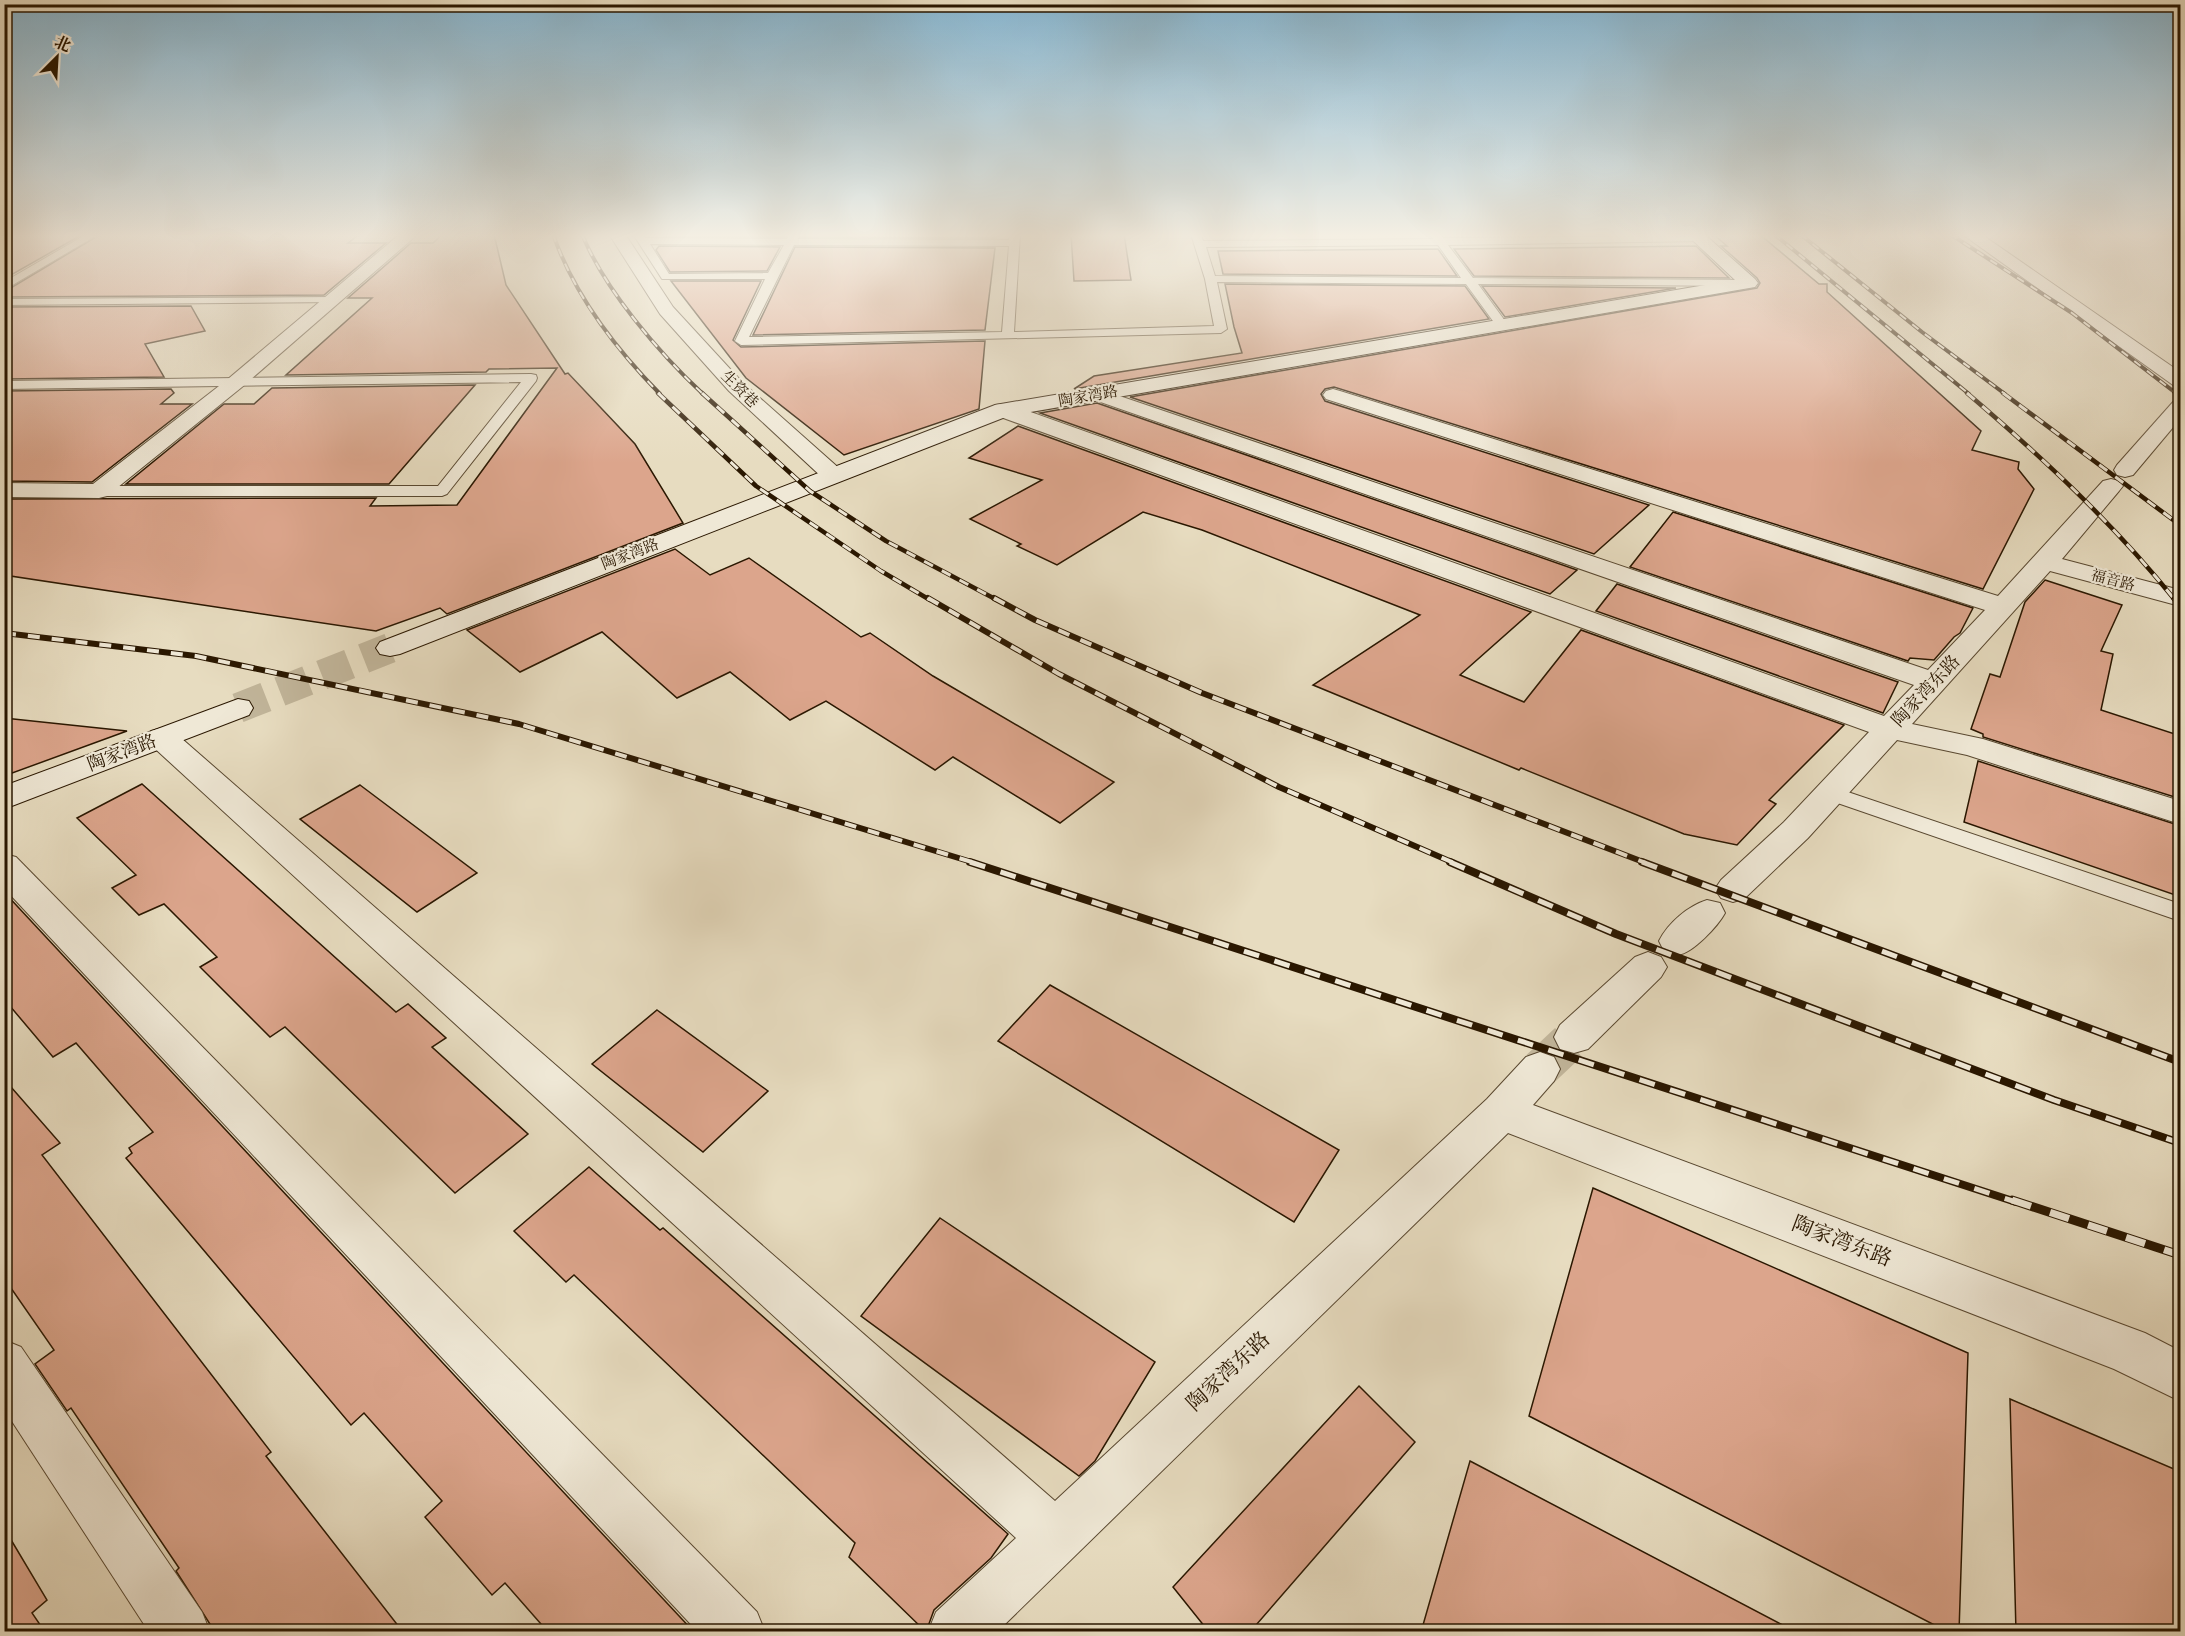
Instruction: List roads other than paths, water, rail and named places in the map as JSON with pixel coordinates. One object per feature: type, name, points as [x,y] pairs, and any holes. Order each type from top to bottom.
[{"type":"street","points":[[4,490],[99,491],[323,310]]},
{"type":"street","name":"生资巷","points":[[666,310],[736,387],[833,475]]},
{"type":"street","name":"陶家湾路","points":[[390,648],[1003,410],[1591,310]]},
{"type":"street","points":[[2080,310],[2181,381]]},
{"type":"street","points":[[1096,394],[1934,682]]},
{"type":"street","points":[[1333,395],[2004,607]]},
{"type":"street","name":"陶家湾东路","points":[[1733,889],[1796,830],[2004,607],[2181,406]]},
{"type":"street","points":[[1003,410],[1890,729],[1972,746],[2181,813]]},
{"type":"street","name":"福音路","points":[[2045,561],[2181,598]]},
{"type":"street","name":"陶家湾路","points":[[4,798],[238,708]]},
{"type":"street","points":[[162,738],[1054,1536]]},
{"type":"street","points":[[4,866],[737,1632]]},
{"type":"street","points":[[1677,941],[1707,913]]},
{"type":"street","points":[[1574,1037],[1648,967]]},
{"type":"street","name":"陶家湾东路","points":[[956,1632],[1054,1536],[1502,1112],[1540,1069]]},
{"type":"street","name":"陶家湾东路","points":[[1502,1112],[2117,1345],[2181,1377]]},
{"type":"street","points":[[4,1364],[182,1632]]},
{"type":"lane","points":[[756,310],[741,341],[1221,329],[1217,310]]},
{"type":"lane","points":[[1008,336],[1010,310]]},
{"type":"lane","points":[[1492,310],[1503,325]]},
{"type":"lane","points":[[4,385],[531,378],[442,491],[99,491]]},
{"type":"lane","points":[[1830,793],[2181,914]]},
{"type":"tunnel","points":[[238,708],[390,648]]},
{"type":"tunnel","points":[[1540,1069],[1574,1037]]},
{"type":"railway","points":[[592,310],[627,358],[660,394]]},
{"type":"railway","points":[[628,310],[669,360],[702,393]]},
{"type":"railway","points":[[1867,310],[1969,394]]},
{"type":"railway","points":[[1895,310],[2005,394]]},
{"type":"railway","points":[[2068,310],[2177,394]]},
{"type":"railway","points":[[658,393],[756,486],[881,571],[930,600]]},
{"type":"railway","points":[[702,393],[810,491],[886,541],[997,600]]},
{"type":"railway","points":[[1967,393],[2076,492],[2127,544],[2175,600]]},
{"type":"railway","points":[[2003,393],[2180,525]]},
{"type":"railway","points":[[2175,393],[2180,397]]},
{"type":"railway","points":[[928,598],[1059,674],[1279,787],[1454,863]]},
{"type":"railway","points":[[994,598],[1035,620],[1202,693],[1646,863]]},
{"type":"railway","points":[[2174,598],[2180,606]]},
{"type":"railway","points":[[4,633],[196,656],[519,724],[975,863]]},
{"type":"railway","points":[[970,862],[2016,1202]]},
{"type":"railway","points":[[1450,862],[1616,934],[2054,1100],[2180,1143]]},
{"type":"railway","points":[[1642,862],[2180,1062]]},
{"type":"railway","points":[[2012,1200],[2180,1255]]}]
